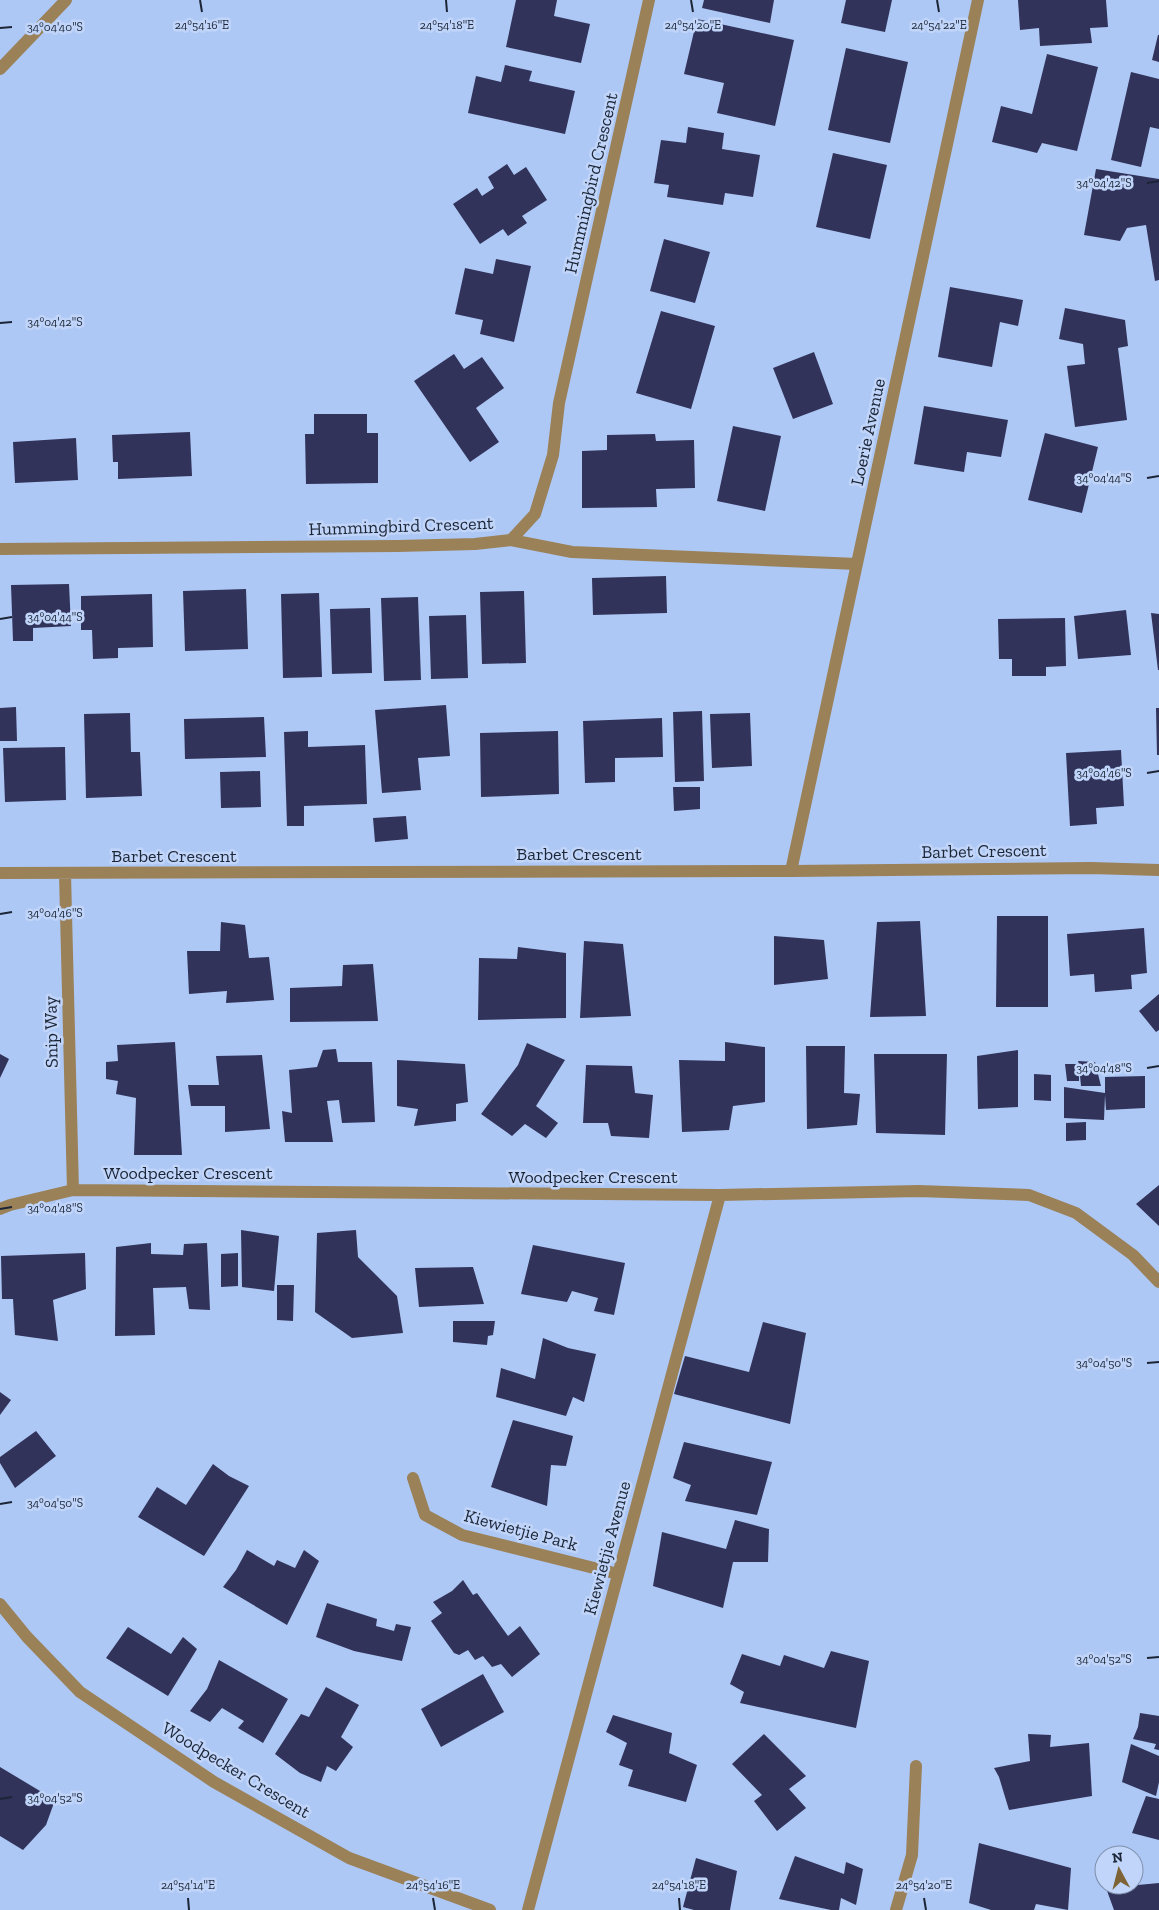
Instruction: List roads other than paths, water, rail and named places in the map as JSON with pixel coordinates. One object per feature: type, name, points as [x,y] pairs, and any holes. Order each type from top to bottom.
[{"type":"street","points":[[0,69],[66,0]]},
{"type":"street","name":"Hummingbird Crescent","points":[[0,549],[418,546],[475,544],[511,540],[535,514],[553,454],[559,403],[649,0]]},
{"type":"street","name":"Loerie Avenue","points":[[791,871],[978,0]]},
{"type":"street","points":[[511,540],[572,552],[857,564]]},
{"type":"street","name":"Barbet Crescent","points":[[0,874],[1091,868],[1159,870]]},
{"type":"street","name":"Snip Way","points":[[65,874],[73,1190]]},
{"type":"street","name":"Woodpecker Crescent","points":[[0,1210],[73,1190],[720,1195],[919,1190],[1029,1195],[1076,1213],[1133,1255],[1159,1282]]},
{"type":"street","name":"Kiewietjie Avenue","points":[[528,1910],[720,1195]]},
{"type":"street","name":"Kiewietjie Park","points":[[414,1478],[425,1514],[462,1534],[618,1574]]},
{"type":"street","name":"Woodpecker Crescent","points":[[0,1604],[27,1637],[80,1692],[214,1782],[349,1858],[490,1910]]},
{"type":"street","points":[[896,1910],[912,1855],[916,1766]]}]
